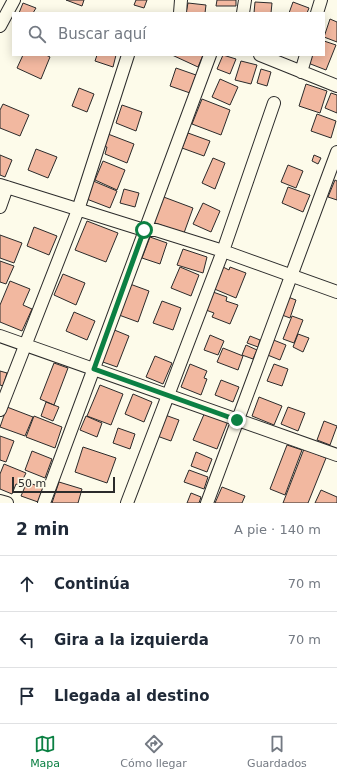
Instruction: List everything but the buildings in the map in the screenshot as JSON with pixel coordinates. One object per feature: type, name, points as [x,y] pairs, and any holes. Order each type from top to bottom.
[{"type":"street","points":[[0,26],[14,0]]},
{"type":"street","points":[[180,12],[181,0]]},
{"type":"street","points":[[243,12],[245,0]]},
{"type":"street","points":[[317,12],[321,0]]},
{"type":"street","points":[[0,410],[78,210],[128,56]]},
{"type":"street","points":[[44,503],[210,56]]},
{"type":"street","points":[[262,56],[337,86]]},
{"type":"street","points":[[301,72],[306,56]]},
{"type":"street","points":[[128,503],[167,396],[223,251],[274,103]]},
{"type":"street","points":[[207,503],[291,276],[336,160]]},
{"type":"street","points":[[0,208],[4,186],[144,230],[156,230],[223,251],[337,292]]},
{"type":"street","points":[[0,336],[337,455]]},
{"type":"street","points":[[0,501],[7,503]]},
{"type":"route","points":[[144,230],[94,369],[237,420]]}]
